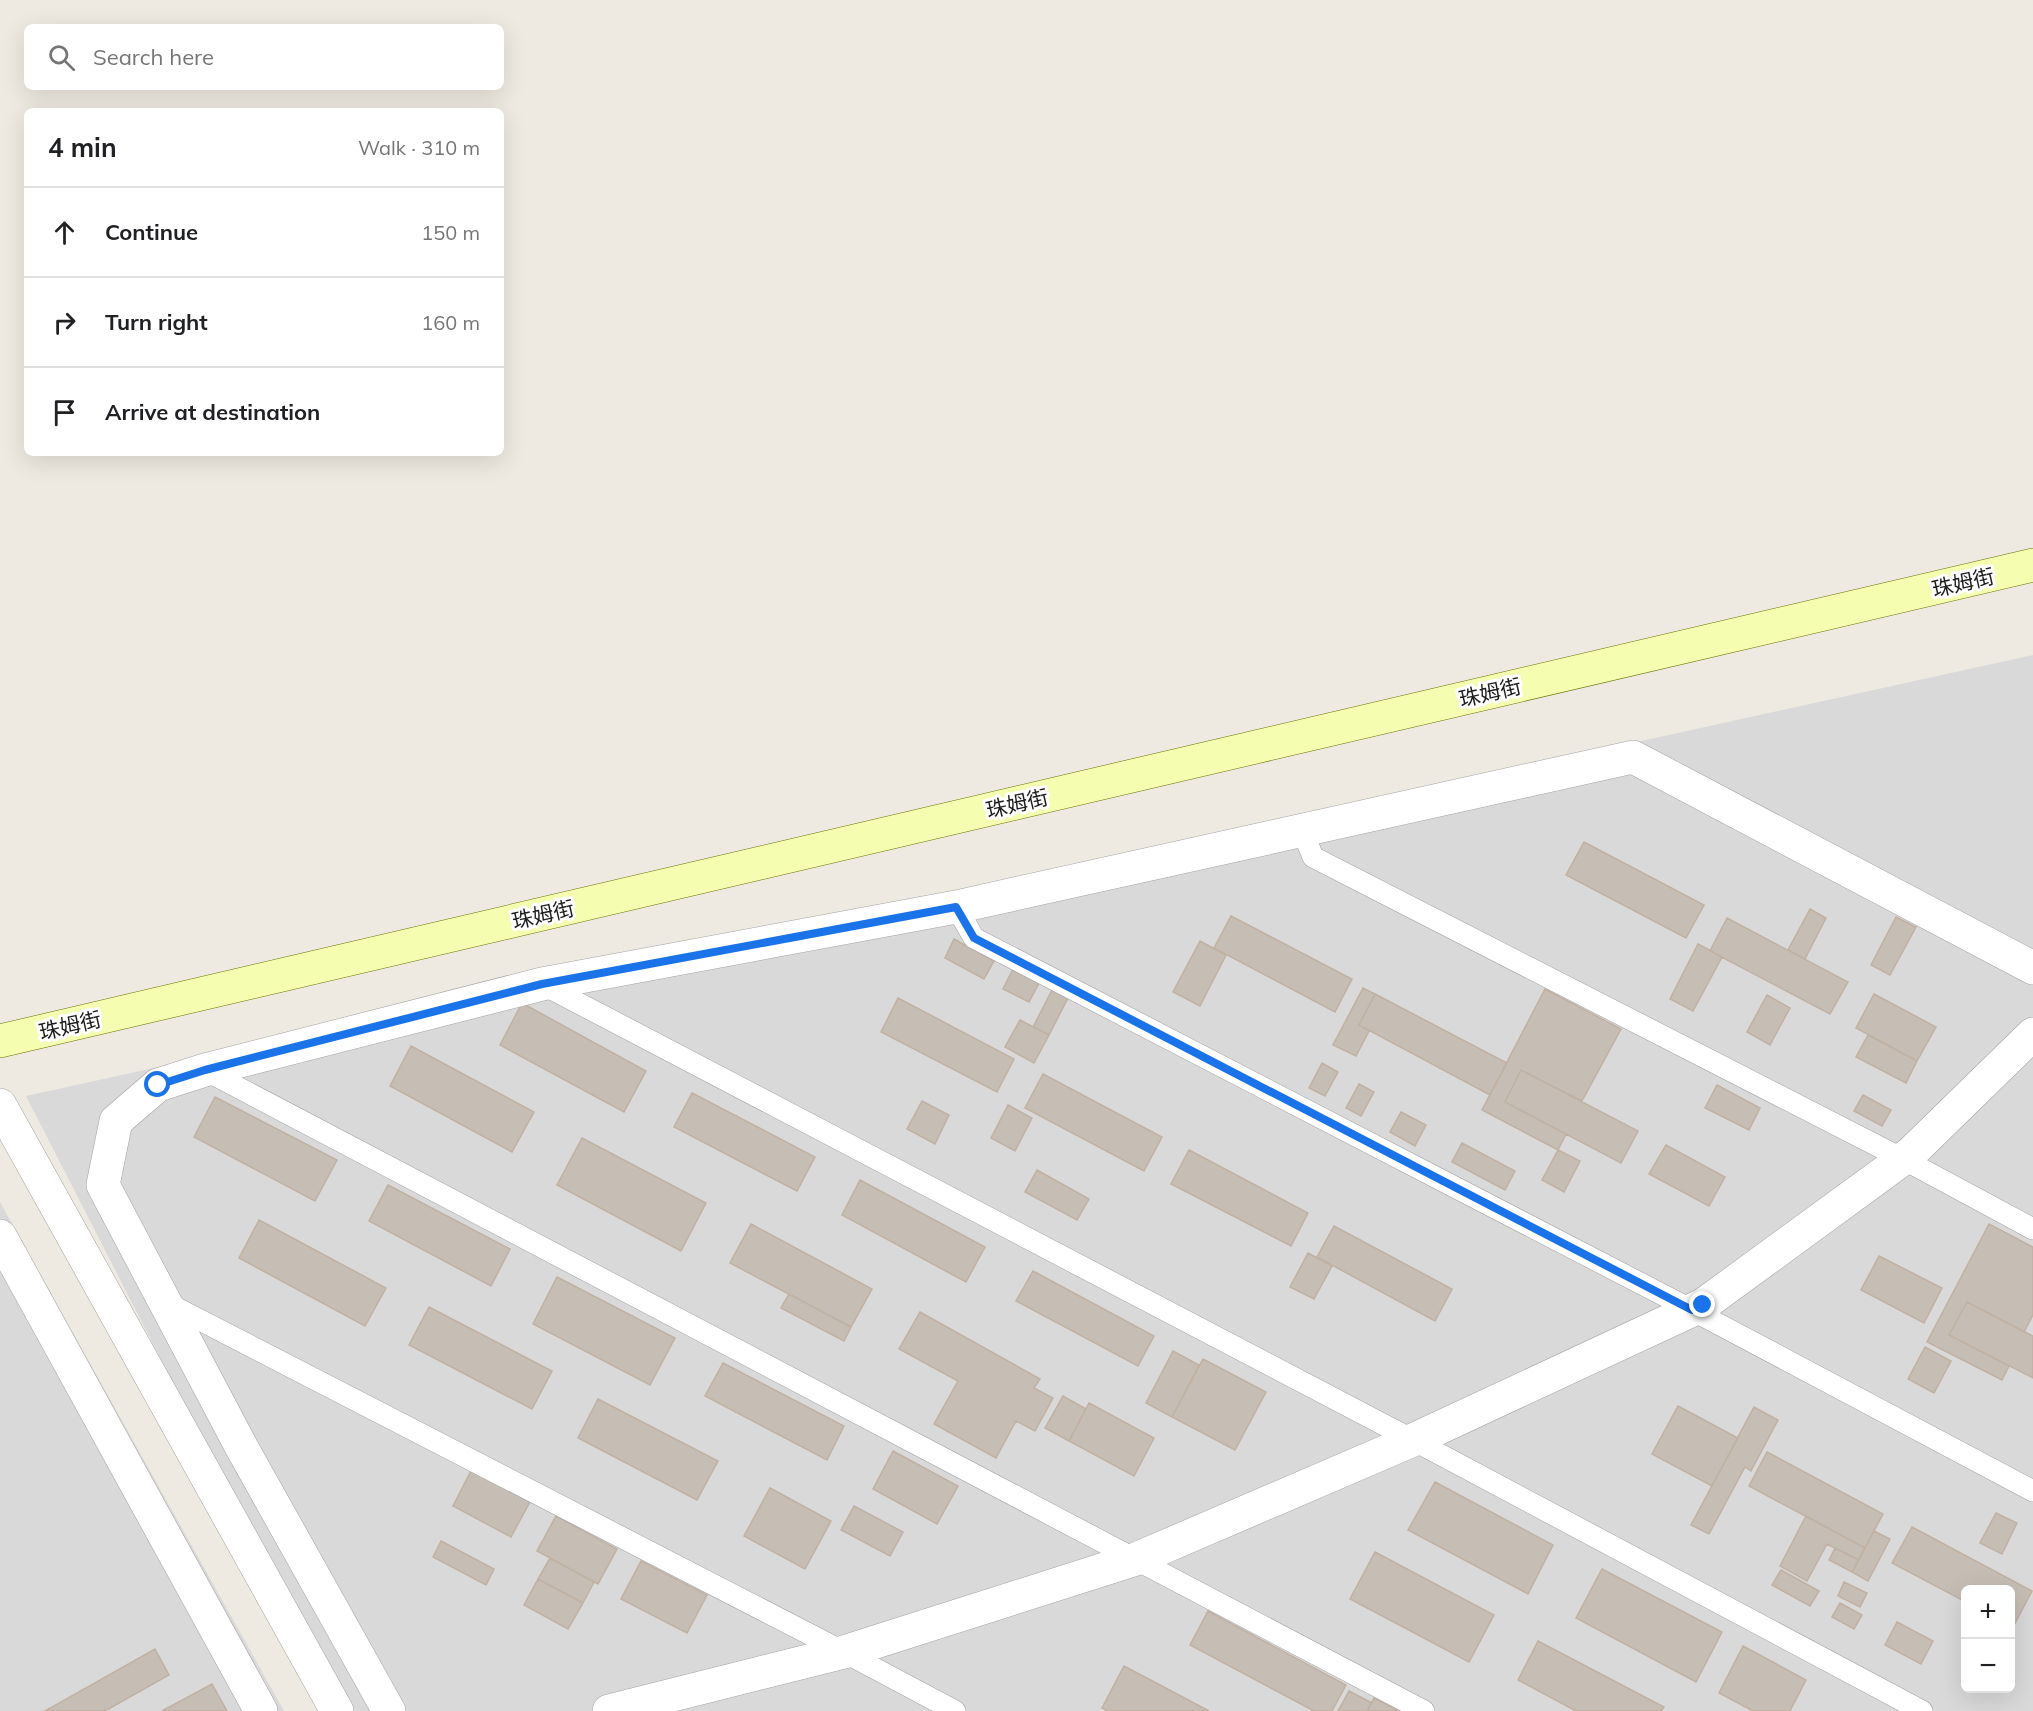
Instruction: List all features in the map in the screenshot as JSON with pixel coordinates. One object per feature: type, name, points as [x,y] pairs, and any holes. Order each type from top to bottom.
[{"type":"main road","name":"珠姆街","points":[[0,1041],[2033,565]]},
{"type":"street","points":[[389,1711],[242,1448],[103,1185],[116,1121],[158,1085],[205,1070],[542,984],[956,907],[1634,757],[2033,968]]},
{"type":"street","points":[[609,1711],[844,1652],[1136,1559],[1413,1440],[1703,1305],[1902,1159],[2033,1034]]},
{"type":"street","points":[[0,1105],[337,1711]]},
{"type":"street","points":[[0,1236],[261,1711]]},
{"type":"lane","points":[[1302,830],[1313,857],[1902,1159],[2033,1229]]},
{"type":"lane","points":[[956,907],[974,938],[1692,1310],[2033,1491]]},
{"type":"lane","points":[[542,984],[1413,1440],[1922,1711]]},
{"type":"lane","points":[[205,1070],[1424,1711]]},
{"type":"lane","points":[[165,1302],[955,1711]]},
{"type":"shaded area","points":[[2033,655],[2033,1711],[341,1711],[26,1096]]},
{"type":"shaded area","points":[[0,1202],[284,1711],[0,1711]]},
{"type":"building","points":[[1584,842],[1704,905],[1686,938],[1566,875]]},
{"type":"building","points":[[1810,909],[1826,918],[1805,959],[1788,950]]},
{"type":"building","points":[[1231,916],[1352,979],[1335,1012],[1214,948]]},
{"type":"building","points":[[1896,917],[1916,927],[1890,975],[1871,965]]},
{"type":"building","points":[[1727,918],[1848,982],[1830,1014],[1710,951]]},
{"type":"building","points":[[954,939],[994,961],[984,979],[945,958]]},
{"type":"building","points":[[1200,941],[1226,955],[1200,1006],[1173,992]]},
{"type":"building","points":[[1698,944],[1722,957],[1693,1011],[1670,999]]},
{"type":"building","points":[[1013,969],[1039,983],[1029,1002],[1003,989]]},
{"type":"building","points":[[1363,988],[1375,994],[1359,1025],[1369,1031],[1356,1056],[1333,1045]]},
{"type":"building","points":[[1545,989],[1621,1029],[1582,1101],[1521,1070],[1505,1102],[1566,1134],[1558,1150],[1482,1110]]},
{"type":"building","points":[[1052,990],[1068,998],[1049,1035],[1033,1027]]},
{"type":"building","points":[[1375,994],[1507,1063],[1490,1095],[1359,1025]]},
{"type":"building","points":[[1874,994],[1936,1027],[1917,1061],[1856,1028]]},
{"type":"building","points":[[1767,995],[1790,1008],[1770,1045],[1747,1032]]},
{"type":"building","points":[[898,998],[1014,1059],[997,1092],[881,1032]]},
{"type":"building","points":[[522,1003],[646,1071],[624,1112],[500,1045]]},
{"type":"building","points":[[1020,1020],[1049,1035],[1034,1063],[1005,1047]]},
{"type":"building","points":[[1868,1035],[1917,1061],[1906,1083],[1856,1057]]},
{"type":"building","points":[[411,1046],[534,1112],[512,1152],[390,1086]]},
{"type":"building","points":[[1322,1063],[1338,1072],[1325,1096],[1309,1088]]},
{"type":"building","points":[[1521,1070],[1638,1131],[1621,1163],[1505,1102]]},
{"type":"building","points":[[1043,1074],[1162,1137],[1144,1171],[1025,1108]]},
{"type":"building","points":[[1359,1084],[1374,1092],[1361,1116],[1346,1108]]},
{"type":"building","points":[[1717,1085],[1760,1108],[1749,1130],[1705,1108]]},
{"type":"building","points":[[692,1093],[815,1157],[797,1191],[674,1127]]},
{"type":"building","points":[[1863,1095],[1891,1110],[1882,1126],[1854,1111]]},
{"type":"building","points":[[215,1097],[337,1160],[315,1201],[194,1137]]},
{"type":"building","points":[[922,1101],[949,1115],[935,1144],[907,1129]]},
{"type":"building","points":[[1008,1105],[1032,1118],[1015,1151],[991,1138]]},
{"type":"building","points":[[1401,1112],[1426,1125],[1415,1146],[1390,1132]]},
{"type":"building","points":[[582,1138],[706,1203],[681,1251],[557,1185]]},
{"type":"building","points":[[1462,1143],[1515,1171],[1505,1190],[1452,1162]]},
{"type":"building","points":[[1666,1145],[1725,1177],[1709,1206],[1649,1174]]},
{"type":"building","points":[[1189,1150],[1308,1213],[1291,1246],[1171,1184]]},
{"type":"building","points":[[1558,1150],[1580,1161],[1564,1192],[1542,1180]]},
{"type":"building","points":[[1037,1170],[1089,1199],[1077,1220],[1025,1192]]},
{"type":"building","points":[[860,1180],[985,1247],[966,1282],[842,1215]]},
{"type":"building","points":[[388,1185],[510,1249],[491,1286],[369,1221]]},
{"type":"building","points":[[259,1220],[386,1288],[365,1326],[239,1258]]},
{"type":"building","points":[[751,1224],[872,1289],[851,1327],[730,1263]]},
{"type":"building","points":[[1989,1224],[2033,1247],[2033,1315],[2024,1332],[1967,1302],[1949,1335],[2009,1366],[2002,1380],[1927,1342]]},
{"type":"building","points":[[1334,1226],[1452,1289],[1435,1321],[1317,1257]]},
{"type":"building","points":[[1308,1253],[1332,1266],[1314,1299],[1290,1287]]},
{"type":"building","points":[[1879,1256],[1942,1288],[1924,1323],[1861,1290]]},
{"type":"building","points":[[1033,1271],[1154,1336],[1138,1366],[1016,1301]]},
{"type":"building","points":[[557,1277],[675,1338],[650,1385],[533,1324]]},
{"type":"building","points":[[789,1294],[851,1327],[844,1341],[781,1308]]},
{"type":"building","points":[[1967,1302],[2033,1336],[2033,1378],[1949,1335]]},
{"type":"building","points":[[429,1307],[552,1371],[532,1409],[409,1345]]},
{"type":"building","points":[[920,1312],[1040,1379],[1034,1388],[1053,1398],[1035,1431],[1016,1421],[996,1458],[934,1424],[958,1381],[899,1349]]},
{"type":"building","points":[[1925,1347],[1951,1361],[1934,1393],[1908,1379]]},
{"type":"building","points":[[1173,1351],[1199,1365],[1172,1417],[1146,1403]]},
{"type":"building","points":[[1203,1359],[1266,1392],[1235,1450],[1172,1417]]},
{"type":"building","points":[[723,1363],[844,1426],[827,1460],[705,1396]]},
{"type":"building","points":[[1063,1396],[1086,1409],[1069,1441],[1045,1428]]},
{"type":"building","points":[[598,1399],[718,1461],[697,1500],[578,1438]]},
{"type":"building","points":[[1089,1403],[1154,1438],[1134,1476],[1069,1441]]},
{"type":"building","points":[[1678,1406],[1738,1438],[1712,1486],[1652,1454]]},
{"type":"building","points":[[1754,1407],[1778,1420],[1751,1471],[1745,1467],[1709,1534],[1691,1525]]},
{"type":"building","points":[[893,1451],[958,1486],[937,1524],[873,1489]]},
{"type":"building","points":[[1767,1452],[1883,1514],[1865,1548],[1749,1486]]},
{"type":"building","points":[[472,1469],[531,1500],[511,1537],[453,1506]]},
{"type":"building","points":[[1435,1482],[1553,1545],[1528,1594],[1408,1530]]},
{"type":"building","points":[[770,1488],[831,1521],[805,1569],[744,1536]]},
{"type":"building","points":[[854,1506],[903,1532],[890,1556],[841,1530]]},
{"type":"building","points":[[1996,1513],[2017,1523],[2002,1554],[1980,1543]]},
{"type":"building","points":[[556,1516],[617,1549],[598,1584],[537,1551]]},
{"type":"building","points":[[1806,1516],[1865,1548],[1859,1560],[1827,1544],[1807,1581],[1780,1566]]},
{"type":"building","points":[[1912,1527],[2032,1591],[2015,1623],[2015,1585],[1961,1585],[1961,1599],[1892,1563]]},
{"type":"building","points":[[1874,1531],[1890,1539],[1868,1581],[1852,1572]]},
{"type":"building","points":[[441,1541],[494,1569],[486,1585],[433,1557]]},
{"type":"building","points":[[1835,1548],[1859,1560],[1852,1572],[1829,1560]]},
{"type":"building","points":[[1375,1552],[1494,1615],[1469,1662],[1350,1599]]},
{"type":"building","points":[[550,1558],[594,1582],[583,1603],[538,1579]]},
{"type":"building","points":[[641,1561],[707,1595],[687,1633],[621,1599]]},
{"type":"building","points":[[1602,1569],[1722,1632],[1696,1682],[1576,1618]]},
{"type":"building","points":[[1781,1570],[1819,1591],[1810,1606],[1772,1585]]},
{"type":"building","points":[[538,1579],[583,1603],[568,1629],[524,1605]]},
{"type":"building","points":[[1844,1582],[1867,1593],[1860,1607],[1838,1596]]},
{"type":"building","points":[[1840,1603],[1862,1615],[1854,1629],[1832,1617]]},
{"type":"building","points":[[1208,1611],[1346,1685],[1332,1711],[1314,1711],[1190,1645]]},
{"type":"building","points":[[1897,1622],[1933,1641],[1921,1664],[1885,1645]]},
{"type":"building","points":[[1538,1641],[1664,1707],[1661,1711],[1576,1711],[1518,1680]]},
{"type":"building","points":[[1743,1646],[1806,1680],[1790,1711],[1753,1711],[1719,1693]]},
{"type":"building","points":[[155,1649],[169,1675],[105,1711],[45,1711]]},
{"type":"building","points":[[1124,1666],[1209,1711],[1108,1711],[1102,1708]]},
{"type":"building","points":[[212,1684],[227,1711],[162,1711]]},
{"type":"building","points":[[1349,1691],[1372,1703],[1367,1711],[1338,1711]]},
{"type":"building","points":[[1374,1698],[1399,1711],[1367,1711]]},
{"type":"route","points":[[158,1085],[205,1070],[542,984],[956,907],[974,938],[1692,1310],[1703,1305]]}]
